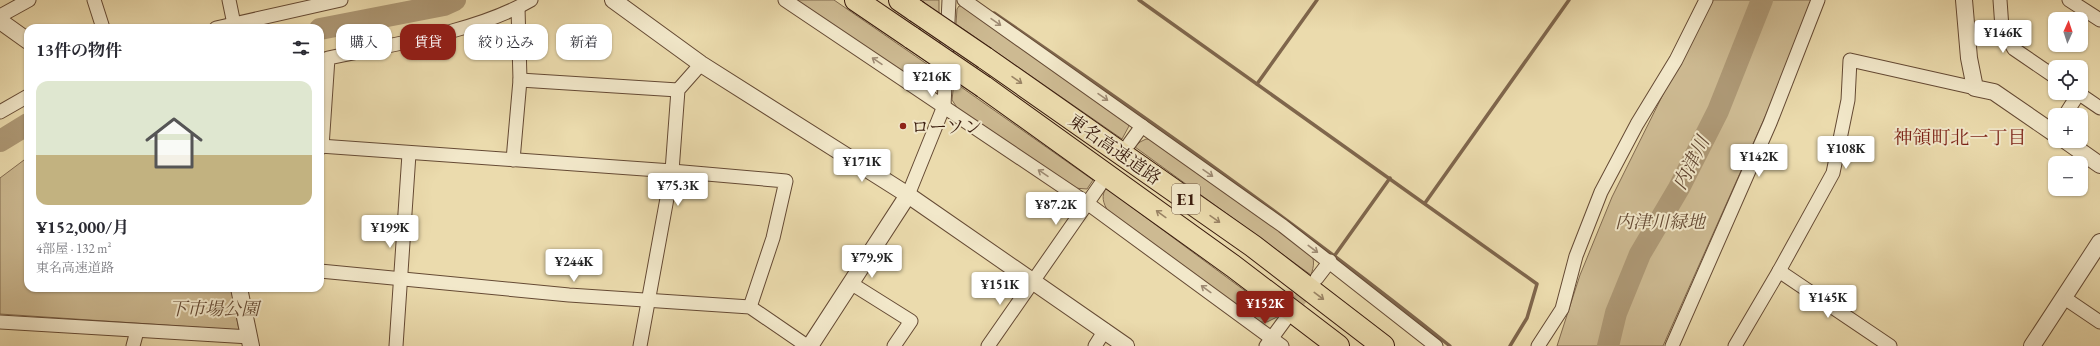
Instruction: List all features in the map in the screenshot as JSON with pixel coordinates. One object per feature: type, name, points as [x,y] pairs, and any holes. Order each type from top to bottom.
[{"type":"highway","name":"東名高速道路","points":[[856,0],[984,87],[1226,261],[1338,346]]},
{"type":"highway","name":"東名高速道路","points":[[908,5],[1253,246],[1383,346]]},
{"type":"street","points":[[0,16],[29,0]]},
{"type":"street","points":[[94,0],[102,24]]},
{"type":"street","points":[[229,0],[238,24]]},
{"type":"street","points":[[242,24],[341,0]]},
{"type":"street","points":[[324,108],[328,58],[458,29],[518,8],[531,0]]},
{"type":"street","points":[[613,0],[701,64],[908,195],[1126,346]]},
{"type":"street","points":[[785,0],[1087,203],[1268,342],[1282,346]]},
{"type":"street","points":[[324,271],[648,302],[750,307],[809,346],[852,284],[908,195],[944,106],[949,0]]},
{"type":"street","points":[[964,0],[1283,226],[1330,261],[1436,346]]},
{"type":"street","points":[[1538,346],[1562,309],[1576,256],[1601,192],[1637,124],[1676,60],[1706,0]]},
{"type":"street","points":[[1672,346],[1770,123],[1818,0]]},
{"type":"street","points":[[1964,0],[1969,58],[1975,88]]},
{"type":"street","points":[[2000,0],[2002,28],[2014,49],[2048,72]]},
{"type":"street","points":[[2070,0],[2100,20]]},
{"type":"street","points":[[513,160],[520,80],[518,8]]},
{"type":"street","points":[[0,21],[24,38]]},
{"type":"street","points":[[1735,346],[1779,271],[1833,173],[1848,100],[1850,60],[1994,92],[2048,128]]},
{"type":"street","points":[[640,346],[672,171],[678,90],[701,64]]},
{"type":"street","points":[[520,80],[678,90]]},
{"type":"street","points":[[0,112],[24,98]]},
{"type":"street","points":[[2088,99],[2100,108]]},
{"type":"street","points":[[1129,144],[1142,126]]},
{"type":"street","points":[[324,146],[409,154],[672,171],[786,181],[773,238],[750,307]]},
{"type":"street","points":[[2077,148],[2100,164]]},
{"type":"street","points":[[396,346],[409,154]]},
{"type":"street","points":[[988,346],[1100,185]]},
{"type":"street","points":[[2032,346],[2100,242]]},
{"type":"street","points":[[1317,278],[1330,261]]},
{"type":"street","points":[[1779,271],[1890,346]]},
{"type":"street","points":[[852,284],[911,321],[894,346]]},
{"type":"street","points":[[0,322],[137,331],[251,341],[240,292]]},
{"type":"street","points":[[2063,297],[2100,322]]},
{"type":"street","points":[[1268,342],[1285,320]]},
{"type":"street","points":[[1095,346],[1105,330]]},
{"type":"street","points":[[133,346],[137,331]]},
{"type":"green space","points":[[796,0],[834,0],[937,71],[937,90],[933,92]]},
{"type":"green space","points":[[920,0],[939,0],[939,13]]},
{"type":"green space","name":"内津川緑地","points":[[1710,0],[1813,0],[1781,81],[1663,346],[1557,346],[1580,275],[1612,197]]},
{"type":"green space","points":[[959,6],[964,6],[1125,117],[1129,126],[1122,139],[956,24],[957,9]]},
{"type":"green space","points":[[954,82],[1093,180],[1087,189],[1074,188],[958,109],[952,100]]},
{"type":"green space","points":[[1146,139],[1156,140],[1310,251],[1314,263],[1311,275],[1135,147]]},
{"type":"green space","name":"下市場公園","points":[[24,160],[24,292],[232,292],[239,330],[0,314],[0,178]]},
{"type":"green space","points":[[1106,188],[1279,316],[1267,322],[1259,322],[1108,211],[1103,200]]},
{"type":"waterway","points":[[324,28],[444,5],[455,0]]},
{"type":"waterway","points":[[1139,0],[1537,284],[1527,318],[1510,346]]},
{"type":"waterway","points":[[1257,84],[1317,0]]},
{"type":"waterway","points":[[1425,203],[1569,0]]},
{"type":"waterway","name":"内津川","points":[[1608,346],[1616,313],[1640,254],[1679,188],[1718,111],[1762,0]]},
{"type":"waterway","points":[[994,13],[1225,175],[1339,259],[1450,346]]},
{"type":"waterway","points":[[0,141],[24,126]]},
{"type":"waterway","points":[[1335,255],[1390,178]]},
{"type":"tunnel","points":[[1287,316],[1312,284]]},
{"type":"place","name":"ローソン","points":[[903,126]]},
{"type":"district","name":"神領町北一丁目","points":[[1960,137]]}]
